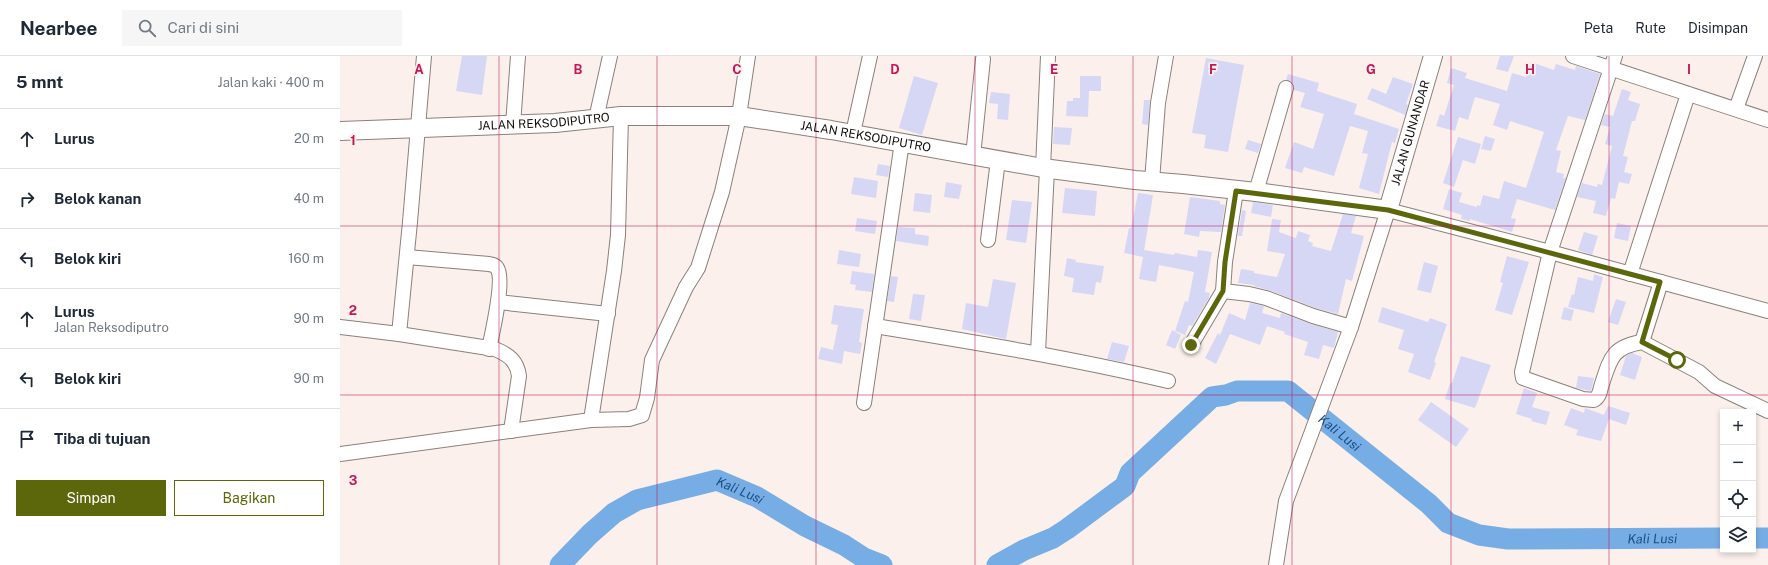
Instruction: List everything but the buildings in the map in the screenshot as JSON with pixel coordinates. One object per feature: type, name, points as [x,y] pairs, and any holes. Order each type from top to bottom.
[{"type":"main road","name":"JALAN GUNANDAR","points":[[1388,210],[1433,56]]},
{"type":"main road","name":"JALAN REKSODIPUTRO","points":[[340,131],[555,123],[621,116],[741,116],[1102,177],[1256,192],[1388,210]]},
{"type":"street","points":[[399,334],[424,56]]},
{"type":"street","points":[[513,125],[518,56]]},
{"type":"street","points":[[596,119],[610,56]]},
{"type":"street","points":[[340,454],[591,420],[640,417],[644,413],[652,360],[665,336],[686,287],[698,268],[722,192],[741,116],[748,56]]},
{"type":"street","points":[[852,134],[870,56]]},
{"type":"street","points":[[1038,354],[1048,56]]},
{"type":"street","points":[[1152,181],[1158,103],[1166,56]]},
{"type":"street","points":[[1573,56],[1613,63],[1688,94],[1768,120]]},
{"type":"street","points":[[1736,109],[1755,56]]},
{"type":"street","points":[[973,156],[983,59]]},
{"type":"street","points":[[1613,63],[1550,252],[1522,374],[1524,380],[1583,399],[1594,400],[1599,395],[1612,356],[1623,347],[1642,342],[1699,372],[1715,386],[1768,411]]},
{"type":"street","points":[[1256,192],[1286,88]]},
{"type":"street","points":[[1630,274],[1688,94]]},
{"type":"street","points":[[591,420],[608,314],[618,235],[621,116]]},
{"type":"street","points":[[864,403],[902,142]]},
{"type":"street","points":[[988,240],[998,160]]},
{"type":"street","points":[[1191,345],[1223,291],[1225,262],[1236,191]]},
{"type":"street","points":[[1276,565],[1286,501],[1351,327],[1388,210],[1550,252],[1768,312]]},
{"type":"street","points":[[407,256],[495,265],[500,275],[498,302],[489,349]]},
{"type":"street","points":[[1642,342],[1660,282]]},
{"type":"street","points":[[1223,291],[1249,294],[1266,298],[1313,316],[1351,327]]},
{"type":"street","points":[[498,302],[608,314]]},
{"type":"street","points":[[875,326],[1101,365],[1168,382]]},
{"type":"street","points":[[340,328],[399,334],[489,349],[506,354],[513,359],[518,369],[519,376],[511,431]]},
{"type":"waterway","name":"Kali Lusi","points":[[997,565],[1024,550],[1053,538],[1067,529],[1125,486],[1130,473],[1212,397],[1226,395],[1237,391],[1288,391],[1429,504],[1448,523],[1479,535],[1508,539],[1720,538]]},
{"type":"waterway","name":"Kali Lusi","points":[[560,565],[590,534],[614,513],[637,500],[717,480],[757,497],[805,526],[844,545],[864,558],[882,565]]},
{"type":"waterway","name":"Kali Lusi","points":[[1756,538],[1768,538]]},
{"type":"route","points":[[1191,345],[1223,291],[1225,262],[1236,191],[1256,192],[1388,210],[1660,282],[1642,342],[1677,360]]}]
